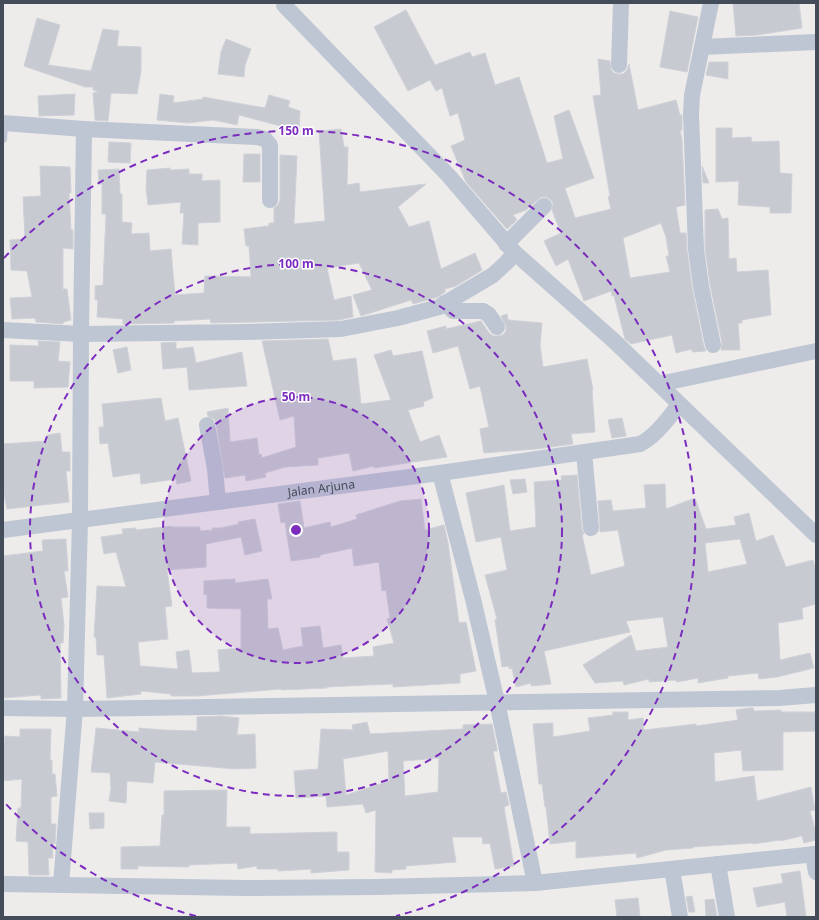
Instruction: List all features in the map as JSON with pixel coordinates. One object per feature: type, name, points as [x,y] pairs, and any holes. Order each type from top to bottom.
[{"type":"street","points":[[619,65],[621,3]]},
{"type":"street","points":[[711,3],[692,95],[691,133],[696,249],[701,286],[713,345]]},
{"type":"street","points":[[284,5],[448,175],[509,252],[613,340],[659,384],[678,406],[816,535]]},
{"type":"street","points":[[702,47],[816,42]]},
{"type":"street","points":[[3,128],[84,129],[257,137],[265,140],[270,146],[270,200]]},
{"type":"street","points":[[61,884],[76,709],[80,520],[84,129]]},
{"type":"street","points":[[3,330],[81,334],[246,332],[341,329],[398,318],[439,307],[493,275],[544,206]]},
{"type":"street","points":[[445,303],[453,311],[483,311],[489,315],[497,327]]},
{"type":"street","points":[[659,384],[816,352]]},
{"type":"street","name":"Jalan Arjuna","points":[[3,530],[440,473],[640,444],[646,441],[678,406]]},
{"type":"street","points":[[207,425],[215,469],[218,502]]},
{"type":"street","points":[[584,452],[591,528]]},
{"type":"street","points":[[440,473],[473,598],[497,702],[535,883]]},
{"type":"street","points":[[3,708],[76,709],[780,698],[816,695]]},
{"type":"street","points":[[3,884],[244,888],[377,887],[535,883],[815,854],[816,872]]},
{"type":"street","points":[[718,864],[727,917]]},
{"type":"street","points":[[672,869],[680,917]]},
{"type":"building","points":[[733,3],[799,3],[802,28],[757,35],[736,36]]},
{"type":"building","points":[[406,10],[435,65],[470,52],[472,57],[485,53],[495,85],[519,77],[547,163],[563,159],[554,116],[569,110],[594,178],[565,188],[575,218],[611,209],[593,96],[601,95],[598,59],[610,61],[611,70],[618,74],[623,74],[627,70],[629,64],[638,110],[676,100],[680,115],[682,115],[682,130],[680,131],[682,140],[685,205],[676,207],[680,233],[686,233],[692,287],[706,351],[692,352],[692,349],[676,353],[672,335],[631,344],[625,339],[614,296],[612,296],[611,291],[584,301],[568,259],[556,266],[544,241],[561,233],[552,210],[553,203],[550,199],[541,197],[526,210],[513,215],[517,220],[507,229],[466,182],[451,146],[465,140],[458,113],[450,116],[442,88],[436,91],[430,80],[408,91],[374,27]],"holes":[[[661,223],[666,237],[669,256],[666,256],[670,272],[630,278],[623,238]]]},
{"type":"building","points":[[670,11],[698,17],[687,72],[660,67]]},
{"type":"building","points":[[37,18],[60,25],[48,65],[91,71],[103,29],[119,31],[117,46],[141,47],[141,71],[137,94],[111,93],[108,121],[95,120],[93,93],[99,92],[93,90],[93,87],[85,87],[24,66]]},
{"type":"building","points":[[226,39],[251,49],[245,65],[244,77],[218,74],[221,52]]},
{"type":"building","points":[[709,62],[728,62],[728,79],[706,75]]},
{"type":"building","points":[[75,94],[74,115],[39,116],[38,96]]},
{"type":"building","points":[[160,94],[174,96],[173,103],[203,99],[203,97],[265,108],[269,95],[290,101],[288,107],[300,111],[299,131],[239,115],[237,125],[213,120],[188,123],[157,120]]},
{"type":"building","points":[[716,128],[732,128],[732,138],[751,137],[752,142],[779,141],[780,173],[792,174],[791,213],[770,213],[770,207],[738,205],[739,181],[716,182]]},
{"type":"building","points":[[341,129],[344,147],[348,147],[347,185],[359,183],[360,192],[426,184],[398,207],[409,227],[429,221],[441,269],[475,253],[482,270],[456,286],[445,289],[445,292],[438,297],[413,304],[411,300],[361,316],[353,295],[372,290],[359,263],[327,268],[334,300],[351,296],[353,317],[339,320],[211,323],[210,319],[174,321],[174,323],[123,324],[123,319],[97,317],[98,300],[95,300],[95,286],[103,285],[106,214],[102,214],[102,184],[99,184],[98,170],[119,169],[120,194],[122,194],[122,222],[132,223],[131,234],[149,233],[150,251],[171,249],[175,295],[204,293],[205,276],[251,277],[249,246],[246,246],[244,229],[269,226],[269,223],[274,223],[274,208],[278,205],[280,200],[280,155],[297,156],[294,224],[325,220],[319,131]]},
{"type":"building","points":[[109,142],[131,143],[130,163],[108,162]]},
{"type":"building","points":[[244,154],[260,154],[260,182],[243,182]]},
{"type":"building","points":[[40,166],[70,167],[71,193],[69,193],[71,230],[73,230],[73,249],[63,248],[63,289],[67,289],[71,320],[63,322],[63,324],[36,322],[35,318],[12,319],[10,298],[32,297],[27,271],[11,270],[10,240],[25,239],[23,197],[41,196]]},
{"type":"building","points":[[702,166],[709,183],[703,183]]},
{"type":"building","points":[[170,168],[170,170],[189,169],[189,174],[202,174],[202,181],[220,180],[220,222],[198,223],[198,245],[182,244],[184,213],[180,213],[181,202],[148,205],[146,188],[147,170]]},
{"type":"building","points":[[718,209],[722,219],[728,218],[729,259],[736,258],[737,272],[768,270],[771,315],[742,320],[742,323],[738,323],[740,350],[721,350],[722,343],[710,284],[705,248],[705,210]]},
{"type":"building","points":[[507,314],[508,320],[542,323],[540,345],[543,367],[587,359],[593,390],[595,432],[571,434],[573,444],[536,449],[484,453],[480,429],[489,427],[480,386],[470,389],[458,346],[433,353],[427,331],[446,326],[446,329],[481,321],[489,333],[493,336],[503,335],[506,331],[506,326],[501,316]]},
{"type":"building","points":[[328,339],[333,361],[356,358],[361,404],[391,400],[374,355],[391,350],[393,356],[422,351],[433,398],[423,402],[424,406],[408,410],[420,442],[439,435],[447,457],[374,468],[374,466],[353,471],[349,453],[318,458],[318,465],[285,467],[265,473],[266,477],[246,481],[245,475],[225,478],[216,423],[214,419],[208,416],[207,412],[228,408],[230,442],[257,438],[259,455],[261,454],[262,458],[296,447],[294,416],[280,420],[262,341]]},
{"type":"building","points":[[38,341],[60,342],[58,361],[70,362],[68,387],[34,388],[34,381],[10,381],[10,345],[39,346]]},
{"type":"building","points":[[176,342],[176,349],[193,347],[196,363],[242,352],[247,386],[189,390],[187,367],[163,369],[161,343]]},
{"type":"building","points":[[127,347],[131,370],[118,373],[113,350]]},
{"type":"building","points":[[161,398],[165,421],[178,418],[191,481],[177,484],[176,479],[141,484],[140,473],[113,477],[108,443],[100,444],[99,427],[104,427],[102,404]]},
{"type":"building","points":[[622,418],[626,436],[612,438],[608,420]]},
{"type":"building","points":[[60,433],[62,452],[70,452],[70,471],[66,471],[69,502],[7,509],[3,490],[3,444],[48,441],[47,435]]},
{"type":"building","points":[[577,475],[582,529],[584,534],[582,535],[591,575],[625,566],[618,530],[600,532],[598,501],[611,500],[613,511],[646,508],[644,485],[665,484],[666,509],[695,498],[706,529],[736,525],[734,517],[749,513],[756,541],[773,535],[786,567],[813,560],[816,572],[816,604],[802,608],[803,619],[778,623],[780,660],[810,653],[814,668],[777,677],[759,679],[758,673],[728,676],[728,678],[698,683],[698,678],[677,682],[676,680],[649,682],[649,679],[624,685],[623,681],[595,683],[583,665],[631,635],[636,651],[668,647],[663,617],[626,621],[630,632],[544,651],[551,684],[531,686],[531,683],[516,687],[512,668],[509,669],[509,666],[502,667],[495,620],[497,619],[485,575],[507,570],[501,537],[476,542],[466,493],[504,485],[510,531],[536,527],[534,482],[562,480],[561,476]],"holes":[[[740,539],[747,564],[708,572],[705,543]]]},
{"type":"building","points":[[525,479],[527,492],[513,494],[510,480]]},
{"type":"building","points":[[421,499],[425,530],[444,525],[448,543],[459,623],[466,622],[476,671],[460,674],[460,683],[393,687],[393,684],[281,689],[197,696],[171,696],[171,694],[141,691],[141,694],[107,698],[104,655],[97,655],[96,637],[94,637],[97,586],[126,587],[116,552],[104,554],[101,537],[123,534],[122,529],[136,528],[136,530],[172,526],[200,527],[200,531],[213,530],[212,528],[221,528],[239,524],[238,522],[255,519],[262,551],[245,555],[241,537],[206,544],[206,567],[167,570],[172,606],[165,607],[168,639],[138,642],[140,666],[178,669],[176,652],[189,650],[192,673],[220,672],[218,650],[241,648],[241,609],[207,608],[207,594],[204,595],[204,581],[235,579],[235,583],[268,579],[272,599],[267,599],[268,629],[278,628],[283,650],[303,646],[301,628],[320,626],[323,648],[341,645],[343,658],[374,656],[373,647],[394,643],[387,619],[390,618],[386,590],[382,591],[379,562],[354,566],[352,548],[320,555],[320,557],[291,561],[285,522],[281,523],[278,504],[300,501],[304,528],[330,522],[331,527],[357,519],[356,515],[400,501]]},
{"type":"building","points":[[66,539],[68,571],[64,571],[68,597],[61,598],[64,625],[63,643],[60,643],[61,698],[41,699],[41,695],[3,698],[3,556],[43,551],[42,540]]},
{"type":"building","points":[[753,708],[754,711],[781,710],[781,712],[816,712],[816,731],[783,732],[783,770],[743,771],[741,750],[714,753],[715,782],[754,776],[757,801],[811,787],[815,810],[810,811],[816,833],[816,840],[804,843],[802,836],[780,841],[753,844],[666,850],[637,858],[636,853],[576,858],[576,841],[550,844],[542,784],[539,784],[533,724],[553,723],[553,737],[590,731],[588,718],[613,715],[613,712],[628,712],[628,720],[643,718],[644,730],[696,724],[696,726],[738,720],[736,710]]},
{"type":"building","points":[[221,716],[239,718],[237,735],[255,734],[256,768],[235,769],[155,762],[153,783],[127,781],[126,803],[109,801],[111,788],[110,773],[91,772],[96,728],[139,732],[139,728],[197,731],[197,717]]},
{"type":"building","points":[[367,722],[370,734],[463,729],[463,725],[492,724],[497,749],[497,751],[493,751],[501,793],[506,792],[509,805],[504,807],[514,866],[495,869],[490,843],[483,844],[482,837],[452,837],[456,862],[406,866],[406,869],[392,870],[392,873],[375,872],[376,810],[366,813],[363,804],[327,807],[326,796],[296,798],[294,771],[318,769],[321,729],[353,730],[352,725]],"holes":[[[388,751],[389,781],[346,795],[343,759]],[[439,758],[438,792],[405,796],[403,761]]]},
{"type":"building","points":[[20,729],[51,729],[50,760],[52,760],[52,774],[55,774],[57,796],[51,797],[51,824],[56,824],[55,844],[52,844],[53,858],[48,858],[49,875],[29,875],[28,842],[16,841],[18,808],[21,808],[22,779],[3,781],[3,750],[5,736],[20,737]]},
{"type":"building","points":[[227,790],[226,827],[250,827],[250,834],[337,832],[337,852],[349,852],[349,870],[311,873],[311,869],[278,871],[278,869],[257,869],[257,866],[238,869],[237,863],[189,865],[189,867],[138,866],[138,869],[121,869],[121,847],[160,846],[162,815],[164,815],[164,791]]},
{"type":"building","points":[[89,813],[104,813],[104,828],[90,829]]},
{"type":"building","points":[[800,871],[806,917],[787,917],[785,902],[757,907],[753,888],[783,883],[781,874]]},
{"type":"building","points":[[692,896],[695,912],[689,912],[686,897]]},
{"type":"building","points":[[638,898],[640,917],[617,917],[615,900]]},
{"type":"building","points":[[714,899],[717,917],[706,917],[705,900]]}]
